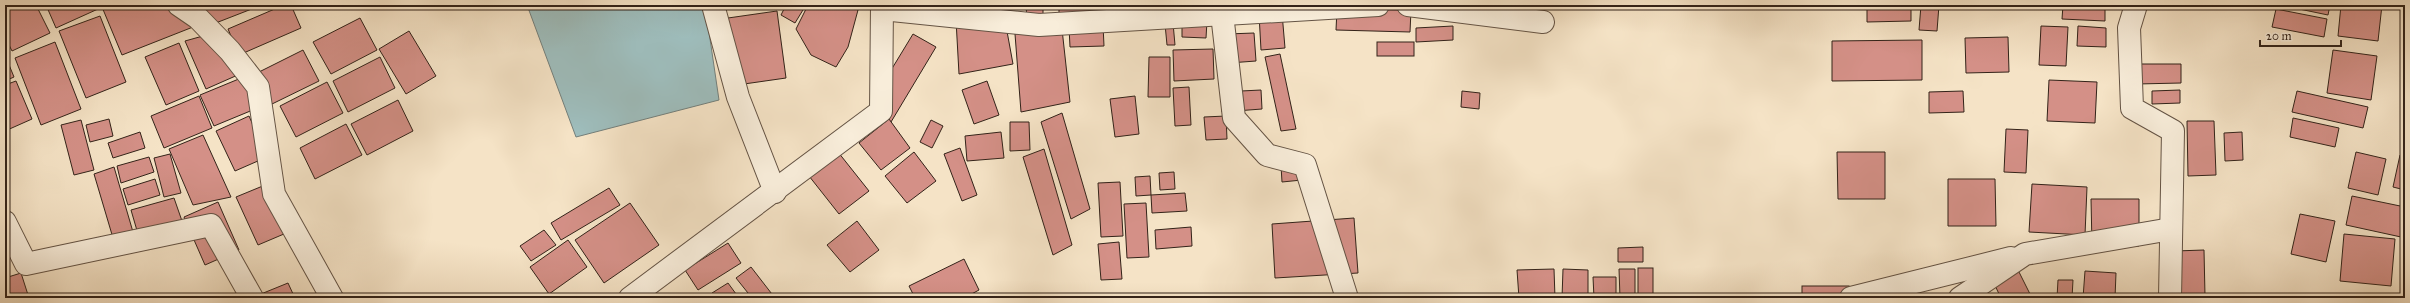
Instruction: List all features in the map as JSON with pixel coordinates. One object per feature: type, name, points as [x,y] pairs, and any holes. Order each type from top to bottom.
[{"type":"street","points":[[180,5],[198,18],[230,51],[258,87],[274,194],[332,298]]},
{"type":"street","points":[[713,5],[738,97],[775,192]]},
{"type":"street","points":[[630,298],[775,192],[881,111],[882,7],[1039,24],[1378,5]]},
{"type":"street","points":[[1408,5],[1543,22]]},
{"type":"street","points":[[2136,5],[2129,28],[2132,108],[2173,131],[2170,298]]},
{"type":"street","points":[[1222,14],[1234,118],[1267,155],[1305,165],[1347,298]]},
{"type":"street","points":[[5,222],[26,264],[211,225],[252,298]]},
{"type":"street","points":[[1851,298],[2025,254],[2171,229]]},
{"type":"street","points":[[1960,298],[2025,254]]},
{"type":"water","points":[[527,5],[705,5],[719,100],[576,137]]},
{"type":"building","points":[[5,5],[36,5],[50,33],[12,51],[5,37]]},
{"type":"building","points":[[46,5],[96,5],[98,9],[56,28]]},
{"type":"building","points":[[108,5],[184,5],[193,27],[122,55],[102,7]]},
{"type":"building","points":[[199,5],[262,5],[208,26]]},
{"type":"building","points":[[284,5],[291,5],[301,28],[239,55],[228,29]]},
{"type":"building","points":[[786,5],[806,5],[795,23],[781,15]]},
{"type":"building","points":[[808,5],[848,5],[858,10],[848,47],[836,67],[811,55],[796,29]]},
{"type":"building","points":[[952,5],[1011,5],[1011,9],[952,8]]},
{"type":"building","points":[[1026,5],[1043,5],[1043,20],[1027,21]]},
{"type":"building","points":[[1059,5],[1100,5],[1100,17],[1059,17]]},
{"type":"building","points":[[1104,5],[1120,5],[1120,14],[1104,14]]},
{"type":"building","points":[[1128,5],[1153,5],[1153,15],[1128,16]]},
{"type":"building","points":[[1867,5],[1911,5],[1911,21],[1867,22]]},
{"type":"building","points":[[1921,5],[1939,5],[1937,31],[1919,30]]},
{"type":"building","points":[[2063,5],[2105,5],[2105,21],[2062,19]]},
{"type":"building","points":[[2280,5],[2330,5],[2328,15]]},
{"type":"building","points":[[2341,5],[2382,5],[2378,41],[2338,36]]},
{"type":"building","points":[[1337,9],[1411,10],[1410,32],[1336,30]]},
{"type":"building","points":[[2276,9],[2327,19],[2324,37],[2272,27]]},
{"type":"building","points":[[777,11],[786,78],[737,85],[728,18]]},
{"type":"building","points":[[1282,13],[1285,48],[1261,50],[1259,14]]},
{"type":"building","points":[[1004,15],[1013,64],[959,74],[956,20]]},
{"type":"building","points":[[100,16],[126,82],[86,98],[59,31]]},
{"type":"building","points":[[360,18],[377,50],[331,74],[313,42]]},
{"type":"building","points":[[1182,21],[1207,21],[1206,38],[1182,37]]},
{"type":"building","points":[[1173,23],[1175,45],[1167,45],[1165,24]]},
{"type":"building","points":[[1103,25],[1104,46],[1070,47],[1069,27]]},
{"type":"building","points":[[1453,26],[1453,40],[1416,42],[1416,28]]},
{"type":"building","points":[[2041,26],[2068,27],[2066,66],[2039,65]]},
{"type":"building","points":[[2078,26],[2106,28],[2106,47],[2077,46]]},
{"type":"building","points":[[1062,29],[1070,102],[1021,112],[1015,34]]},
{"type":"building","points":[[409,31],[436,76],[406,94],[379,49]]},
{"type":"building","points":[[1254,33],[1256,61],[1229,63],[1227,34]]},
{"type":"building","points":[[210,34],[240,74],[206,89],[185,41]]},
{"type":"building","points":[[913,34],[936,47],[891,122],[868,108]]},
{"type":"building","points":[[2008,37],[2009,72],[1966,73],[1965,38]]},
{"type":"building","points":[[1922,40],[1922,80],[1832,81],[1832,41]]},
{"type":"building","points":[[55,42],[81,109],[41,125],[15,58]]},
{"type":"building","points":[[1377,42],[1414,42],[1414,56],[1377,56]]},
{"type":"building","points":[[179,43],[199,91],[166,105],[145,57]]},
{"type":"building","points":[[1213,49],[1214,79],[1174,81],[1173,50]]},
{"type":"building","points":[[303,50],[319,81],[272,104],[257,73]]},
{"type":"building","points":[[2333,50],[2377,56],[2371,100],[2327,93]]},
{"type":"building","points":[[1280,54],[1296,129],[1281,131],[1265,57]]},
{"type":"building","points":[[5,55],[14,77],[5,81]]},
{"type":"building","points":[[380,57],[395,88],[348,112],[333,81]]},
{"type":"building","points":[[1149,57],[1170,57],[1170,97],[1148,97]]},
{"type":"building","points":[[2137,64],[2181,64],[2181,83],[2137,84]]},
{"type":"building","points":[[246,76],[260,107],[214,126],[200,95]]},
{"type":"building","points":[[2049,80],[2097,82],[2095,123],[2047,121]]},
{"type":"building","points":[[16,81],[32,119],[5,131],[5,85]]},
{"type":"building","points":[[987,81],[999,115],[974,124],[962,90]]},
{"type":"building","points":[[327,82],[343,113],[296,137],[280,106]]},
{"type":"building","points":[[1189,87],[1191,125],[1175,126],[1173,88]]},
{"type":"building","points":[[1261,90],[1262,109],[1222,112],[1221,92]]},
{"type":"building","points":[[2180,90],[2180,103],[2152,104],[2152,91]]},
{"type":"building","points":[[1462,91],[1480,93],[1479,109],[1461,107]]},
{"type":"building","points":[[1963,91],[1964,112],[1929,113],[1929,92]]},
{"type":"building","points":[[2297,91],[2368,107],[2363,128],[2292,112]]},
{"type":"building","points":[[199,96],[212,128],[164,148],[151,116]]},
{"type":"building","points":[[1135,96],[1139,134],[1115,137],[1110,99]]},
{"type":"building","points":[[398,100],[413,131],[367,155],[351,124]]},
{"type":"building","points":[[1062,113],[1090,209],[1071,219],[1041,122]]},
{"type":"building","points":[[249,116],[267,157],[235,171],[216,131]]},
{"type":"building","points":[[1226,116],[1227,139],[1206,140],[1204,117]]},
{"type":"building","points":[[2293,118],[2339,128],[2335,147],[2290,137]]},
{"type":"building","points":[[109,119],[113,136],[90,142],[86,125]]},
{"type":"building","points":[[889,119],[910,148],[881,170],[859,143]]},
{"type":"building","points":[[81,120],[94,170],[74,175],[61,125]]},
{"type":"building","points":[[931,120],[943,126],[932,148],[920,142]]},
{"type":"building","points":[[2187,121],[2214,121],[2216,175],[2188,176]]},
{"type":"building","points":[[1010,122],[1029,122],[1030,150],[1010,151]]},
{"type":"building","points":[[346,124],[362,155],[315,179],[300,148]]},
{"type":"building","points":[[2006,129],[2028,130],[2026,173],[2004,172]]},
{"type":"building","points":[[140,132],[145,148],[113,158],[108,143]]},
{"type":"building","points":[[1001,132],[1004,158],[967,161],[965,136]]},
{"type":"building","points":[[2242,132],[2243,160],[2225,161],[2224,133]]},
{"type":"building","points":[[203,135],[231,197],[193,205],[169,149]]},
{"type":"building","points":[[960,148],[977,195],[962,201],[944,154]]},
{"type":"building","points":[[1044,149],[1072,245],[1053,255],[1023,157]]},
{"type":"building","points":[[838,152],[869,191],[839,214],[809,176]]},
{"type":"building","points":[[914,152],[936,181],[907,203],[885,176]]},
{"type":"building","points":[[1837,152],[1885,152],[1885,199],[1838,199]]},
{"type":"building","points":[[2356,152],[2386,159],[2378,195],[2348,188]]},
{"type":"building","points":[[170,154],[181,193],[164,197],[154,158]]},
{"type":"building","points":[[2400,155],[2405,156],[2405,190],[2393,187]]},
{"type":"building","points":[[149,157],[154,172],[121,183],[117,166]]},
{"type":"building","points":[[1301,165],[1302,180],[1282,182],[1281,166]]},
{"type":"building","points":[[114,167],[133,232],[113,238],[94,174]]},
{"type":"building","points":[[1174,172],[1175,189],[1160,190],[1159,173]]},
{"type":"building","points":[[1150,176],[1151,195],[1136,196],[1135,177]]},
{"type":"building","points":[[155,179],[160,195],[128,205],[123,189]]},
{"type":"building","points":[[1948,179],[1995,179],[1996,226],[1948,226]]},
{"type":"building","points":[[1120,182],[1123,236],[1101,237],[1098,183]]},
{"type":"building","points":[[270,183],[291,231],[258,245],[236,197]]},
{"type":"building","points":[[2032,184],[2087,187],[2085,235],[2029,232]]},
{"type":"building","points":[[609,188],[620,205],[561,240],[551,223]]},
{"type":"building","points":[[1185,193],[1187,211],[1152,213],[1151,195]]},
{"type":"building","points":[[2352,196],[2405,207],[2401,237],[2346,225]]},
{"type":"building","points":[[174,198],[182,221],[138,234],[131,210]]},
{"type":"building","points":[[2091,199],[2139,199],[2139,246],[2092,246]]},
{"type":"building","points":[[218,202],[239,250],[205,265],[184,217]]},
{"type":"building","points":[[630,203],[659,245],[604,283],[575,240]]},
{"type":"building","points":[[1146,203],[1149,257],[1127,258],[1124,204]]},
{"type":"building","points":[[2300,214],[2335,221],[2326,262],[2291,254]]},
{"type":"building","points":[[1354,218],[1358,273],[1275,278],[1272,224]]},
{"type":"building","points":[[857,221],[879,250],[850,272],[827,245]]},
{"type":"building","points":[[1191,227],[1192,246],[1156,249],[1155,230]]},
{"type":"building","points":[[544,230],[556,245],[531,261],[520,246]]},
{"type":"building","points":[[2344,234],[2395,239],[2391,286],[2340,281]]},
{"type":"building","points":[[568,240],[587,267],[549,294],[530,267]]},
{"type":"building","points":[[1119,242],[1122,279],[1101,280],[1098,244]]},
{"type":"building","points":[[728,243],[741,263],[698,290],[685,270]]},
{"type":"building","points":[[1643,247],[1643,262],[1618,262],[1618,248]]},
{"type":"building","points":[[2204,250],[2205,296],[2177,298],[2175,251]]},
{"type":"building","points":[[2012,258],[2032,298],[2001,298],[1988,271]]},
{"type":"building","points":[[964,259],[979,290],[964,298],[915,298],[909,286]]},
{"type":"building","points":[[751,267],[775,298],[752,298],[736,278]]},
{"type":"building","points":[[1638,268],[1653,268],[1653,298],[1638,298]]},
{"type":"building","points":[[1554,269],[1555,298],[1519,298],[1517,270]]},
{"type":"building","points":[[1563,269],[1588,270],[1588,298],[1562,298]]},
{"type":"building","points":[[1619,269],[1635,269],[1635,298],[1620,298]]},
{"type":"building","points":[[2085,271],[2116,273],[2115,298],[2083,298]]},
{"type":"building","points":[[21,273],[29,298],[6,298],[5,278]]},
{"type":"building","points":[[1593,277],[1616,277],[1616,298],[1594,298]]},
{"type":"building","points":[[2058,280],[2073,280],[2072,298],[2057,298]]},
{"type":"building","points":[[288,283],[294,296],[290,298],[257,298],[256,296]]},
{"type":"building","points":[[728,283],[739,298],[715,298],[712,293]]},
{"type":"building","points":[[1802,286],[1849,286],[1849,298],[1802,298]]}]
